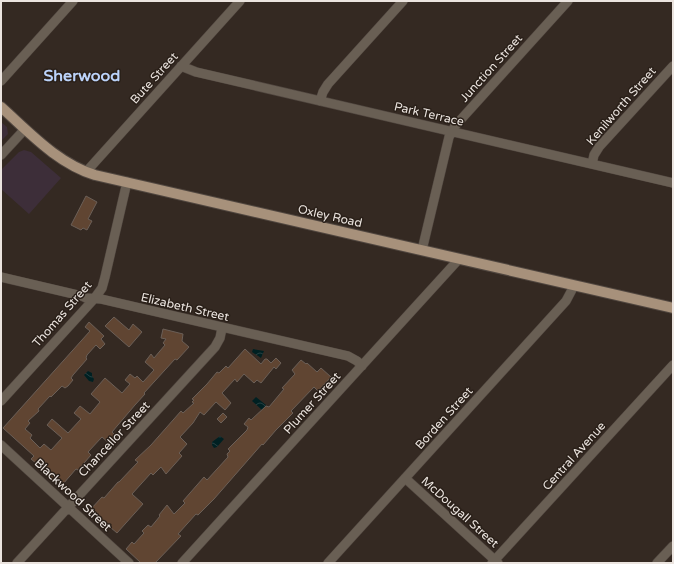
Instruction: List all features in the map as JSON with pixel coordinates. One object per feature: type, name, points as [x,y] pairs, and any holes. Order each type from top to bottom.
[{"type":"main road","name":"Oxley Road","points":[[1,107],[59,158],[86,172],[673,308]]},
{"type":"street","points":[[1,81],[73,1]]},
{"type":"street","name":"Bute Street","points":[[86,172],[240,1]]},
{"type":"street","points":[[320,101],[328,84],[403,1]]},
{"type":"street","name":"Junction Street","points":[[422,250],[449,137],[455,126],[568,1]]},
{"type":"street","name":"Park Terrace","points":[[181,66],[196,72],[673,183]]},
{"type":"street","name":"Kenilworth Street","points":[[592,164],[594,154],[599,147],[673,66]]},
{"type":"street","points":[[1,155],[25,129]]},
{"type":"street","name":"Thomas Street","points":[[1,401],[94,299],[102,288],[127,182]]},
{"type":"street","name":"Plumer Street","points":[[182,563],[459,259]]},
{"type":"street","name":"Elizabeth Street","points":[[1,277],[86,298],[348,356],[362,366]]},
{"type":"street","name":"Borden Street","points":[[328,563],[566,301],[574,286]]},
{"type":"street","name":"Chancellor Street","points":[[17,563],[215,347],[220,338],[222,328]]},
{"type":"street","name":"Central Avenue","points":[[495,562],[673,365]]},
{"type":"street","name":"Blackwood Street","points":[[1,445],[129,563]]},
{"type":"street","name":"McDougall Street","points":[[405,478],[495,562]]},
{"type":"street","points":[[657,563],[673,546]]},
{"type":"shaded area","points":[[1,122],[7,127],[8,134],[1,141]]},
{"type":"shaded area","points":[[24,150],[31,152],[61,178],[29,214],[1,189],[1,170],[19,152]]},
{"type":"water","points":[[253,349],[264,351],[261,358],[252,352]]},
{"type":"water","points":[[88,371],[92,373],[94,379],[93,382],[89,381],[84,375]]},
{"type":"water","points":[[256,397],[266,405],[262,410],[252,401]]},
{"type":"water","points":[[220,436],[224,439],[217,447],[214,448],[212,442]]},
{"type":"building","points":[[86,196],[97,202],[88,219],[92,221],[87,230],[83,228],[81,230],[71,225]]},
{"type":"building","points":[[114,317],[129,330],[133,324],[142,332],[129,347],[105,326]]},
{"type":"building","points":[[89,322],[104,336],[101,339],[105,344],[100,349],[96,345],[87,355],[87,359],[73,375],[71,378],[73,380],[68,386],[65,388],[62,386],[51,397],[50,396],[38,409],[39,411],[28,421],[30,423],[25,429],[32,435],[30,438],[40,448],[44,444],[51,450],[62,438],[47,425],[52,419],[68,433],[81,419],[74,413],[80,406],[90,414],[100,402],[91,394],[105,378],[122,393],[130,384],[125,380],[130,374],[135,378],[137,376],[143,382],[154,370],[145,362],[151,354],[154,358],[165,345],[163,343],[166,339],[161,338],[163,329],[183,334],[182,341],[189,347],[177,360],[175,359],[144,393],[145,394],[112,432],[115,435],[109,443],[102,437],[88,452],[91,455],[63,484],[58,479],[56,482],[48,475],[49,474],[31,459],[34,456],[3,428],[90,331],[85,327]]},
{"type":"building","points":[[245,349],[261,364],[265,359],[271,363],[276,358],[281,363],[276,369],[274,367],[261,383],[257,380],[254,383],[244,374],[237,382],[235,379],[222,393],[231,403],[225,410],[216,402],[204,415],[200,412],[193,423],[180,437],[187,444],[179,453],[182,456],[166,474],[161,467],[153,475],[151,473],[132,494],[143,504],[117,533],[90,510],[102,497],[104,498],[138,462],[135,460],[151,445],[181,411],[183,413],[194,403],[192,402],[194,400],[192,399],[217,372],[219,373],[226,366],[228,368]]},
{"type":"building","points":[[301,360],[317,372],[321,368],[331,377],[318,391],[314,387],[291,411],[293,413],[263,445],[262,444],[214,499],[198,515],[196,514],[178,534],[181,536],[155,563],[141,563],[126,549],[132,542],[134,544],[144,533],[142,531],[148,525],[151,527],[167,505],[174,514],[185,503],[183,501],[204,477],[207,480],[228,457],[227,454],[230,451],[228,449],[247,430],[248,427],[244,424],[249,418],[251,420],[266,406],[269,407],[284,389],[282,388],[295,374],[292,370]]},
{"type":"building","points":[[223,413],[227,417],[221,423],[217,419]]},
{"type":"district","name":"Sherwood","points":[[82,76]]}]
